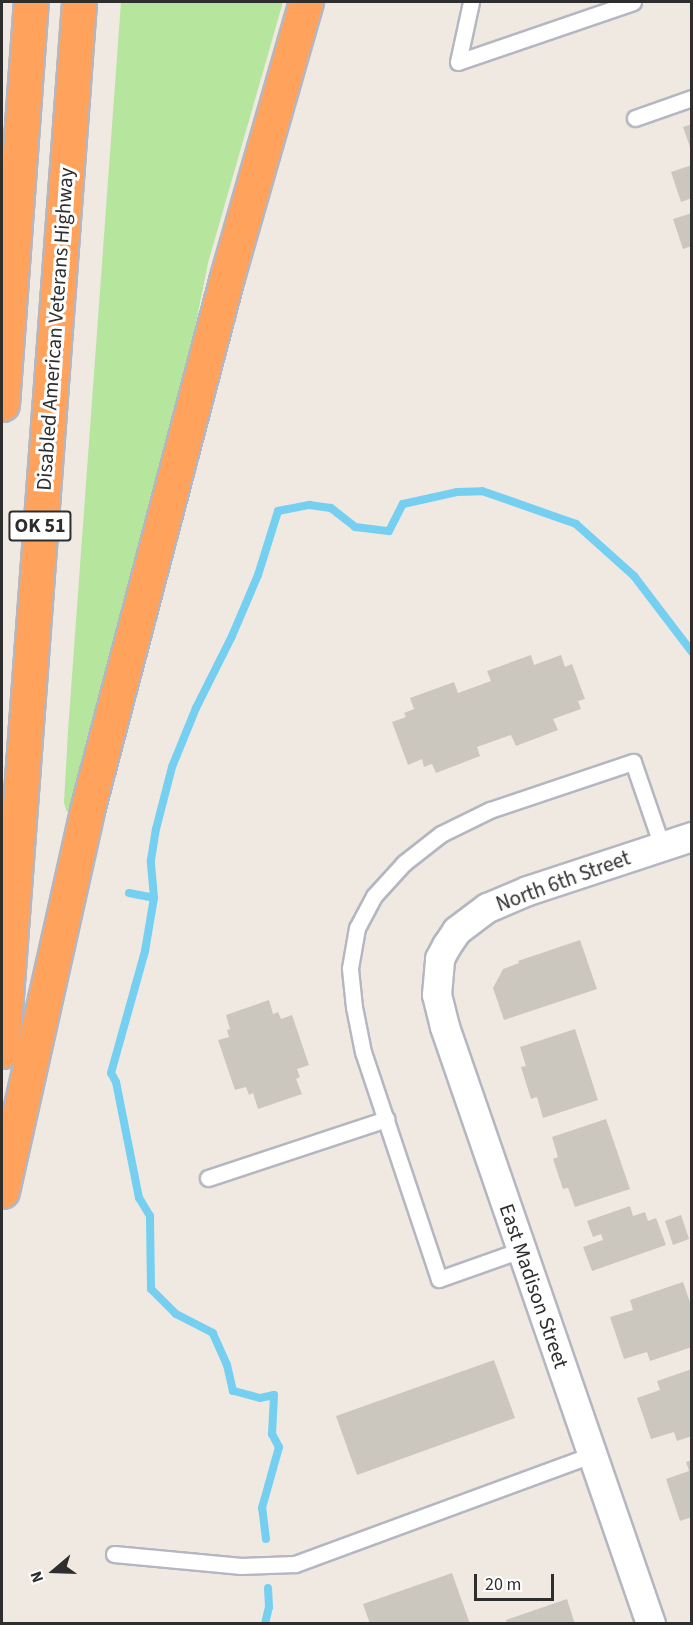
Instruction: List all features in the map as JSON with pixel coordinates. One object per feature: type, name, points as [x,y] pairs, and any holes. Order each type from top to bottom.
[{"type":"highway","points":[[2,404],[31,2]]},
{"type":"highway","name":"Disabled American Veterans Highway","points":[[2,1051],[79,2]]},
{"type":"highway","points":[[2,1191],[87,810],[228,277],[306,2]]},
{"type":"street","name":"North 6th Street","points":[[447,946],[457,932],[488,908],[528,891],[692,837]]},
{"type":"street","name":"East Madison Street","points":[[447,946],[440,959],[439,968],[437,995],[440,1011],[651,1623]]},
{"type":"lane","points":[[471,2],[458,62],[633,2]]},
{"type":"lane","points":[[635,118],[692,98]]},
{"type":"lane","points":[[521,1250],[439,1279],[363,1052],[354,1007],[350,968],[357,928],[374,896],[404,863],[441,834],[490,810],[633,762],[662,846]]},
{"type":"lane","points":[[207,1178],[386,1119]]},
{"type":"lane","points":[[114,1554],[241,1566],[295,1564],[592,1455]]},
{"type":"green space","points":[[121,2],[283,2],[208,263],[177,417],[71,809],[67,812],[64,803],[68,731]]},
{"type":"building","points":[[692,124],[692,150],[691,150],[683,127]]},
{"type":"building","points":[[692,165],[692,198],[681,202],[671,172]]},
{"type":"building","points":[[692,213],[692,246],[683,249],[673,219]]},
{"type":"building","points":[[531,655],[534,665],[561,655],[565,667],[572,664],[585,699],[578,701],[581,709],[553,719],[558,730],[516,746],[511,735],[477,747],[480,756],[436,773],[432,764],[424,767],[422,759],[408,765],[392,722],[406,717],[404,713],[414,709],[410,698],[454,682],[458,693],[491,681],[487,671]]},
{"type":"building","points":[[580,940],[597,989],[504,1020],[493,988],[503,969],[519,963],[518,961]]},
{"type":"building","points":[[269,1000],[273,1014],[278,1012],[281,1019],[292,1015],[309,1065],[297,1069],[300,1077],[296,1079],[302,1094],[258,1109],[253,1093],[249,1095],[246,1087],[235,1090],[218,1040],[229,1037],[227,1030],[230,1029],[226,1015]]},
{"type":"building","points":[[575,1029],[598,1100],[543,1118],[537,1097],[531,1099],[521,1067],[526,1066],[520,1047]]},
{"type":"building","points":[[606,1119],[630,1189],[575,1207],[568,1188],[563,1189],[553,1159],[558,1157],[552,1137]]},
{"type":"building","points":[[630,1206],[633,1216],[645,1212],[648,1221],[656,1218],[666,1245],[592,1271],[583,1247],[603,1240],[601,1234],[593,1237],[587,1221]]},
{"type":"building","points":[[681,1215],[689,1239],[673,1245],[665,1221]]},
{"type":"building","points":[[683,1282],[692,1308],[692,1347],[650,1361],[647,1352],[624,1359],[610,1317],[633,1310],[630,1300]]},
{"type":"building","points":[[494,1360],[515,1418],[357,1475],[336,1416]]},
{"type":"building","points":[[692,1369],[692,1436],[677,1441],[674,1432],[651,1439],[637,1398],[660,1390],[657,1381]]},
{"type":"building","points":[[692,1460],[692,1517],[680,1521],[666,1479],[689,1471],[686,1462]]},
{"type":"building","points":[[452,1573],[470,1624],[370,1624],[363,1604]]},
{"type":"building","points":[[567,1599],[575,1624],[507,1624],[506,1620]]},
{"type":"waterway","points":[[266,1539],[262,1508],[279,1447],[272,1434],[274,1395],[260,1398],[233,1391],[227,1365],[213,1333],[176,1314],[151,1289],[150,1216],[139,1198],[116,1082],[111,1073],[145,951],[154,898],[151,860],[156,829],[172,767],[196,708],[232,636],[258,575],[278,511],[309,505],[331,508],[355,527],[389,531],[403,504],[457,492],[482,491],[576,524],[634,576],[692,652]]},
{"type":"waterway","points":[[129,893],[154,898]]},
{"type":"waterway","points":[[265,1624],[269,1607],[268,1588]]}]
